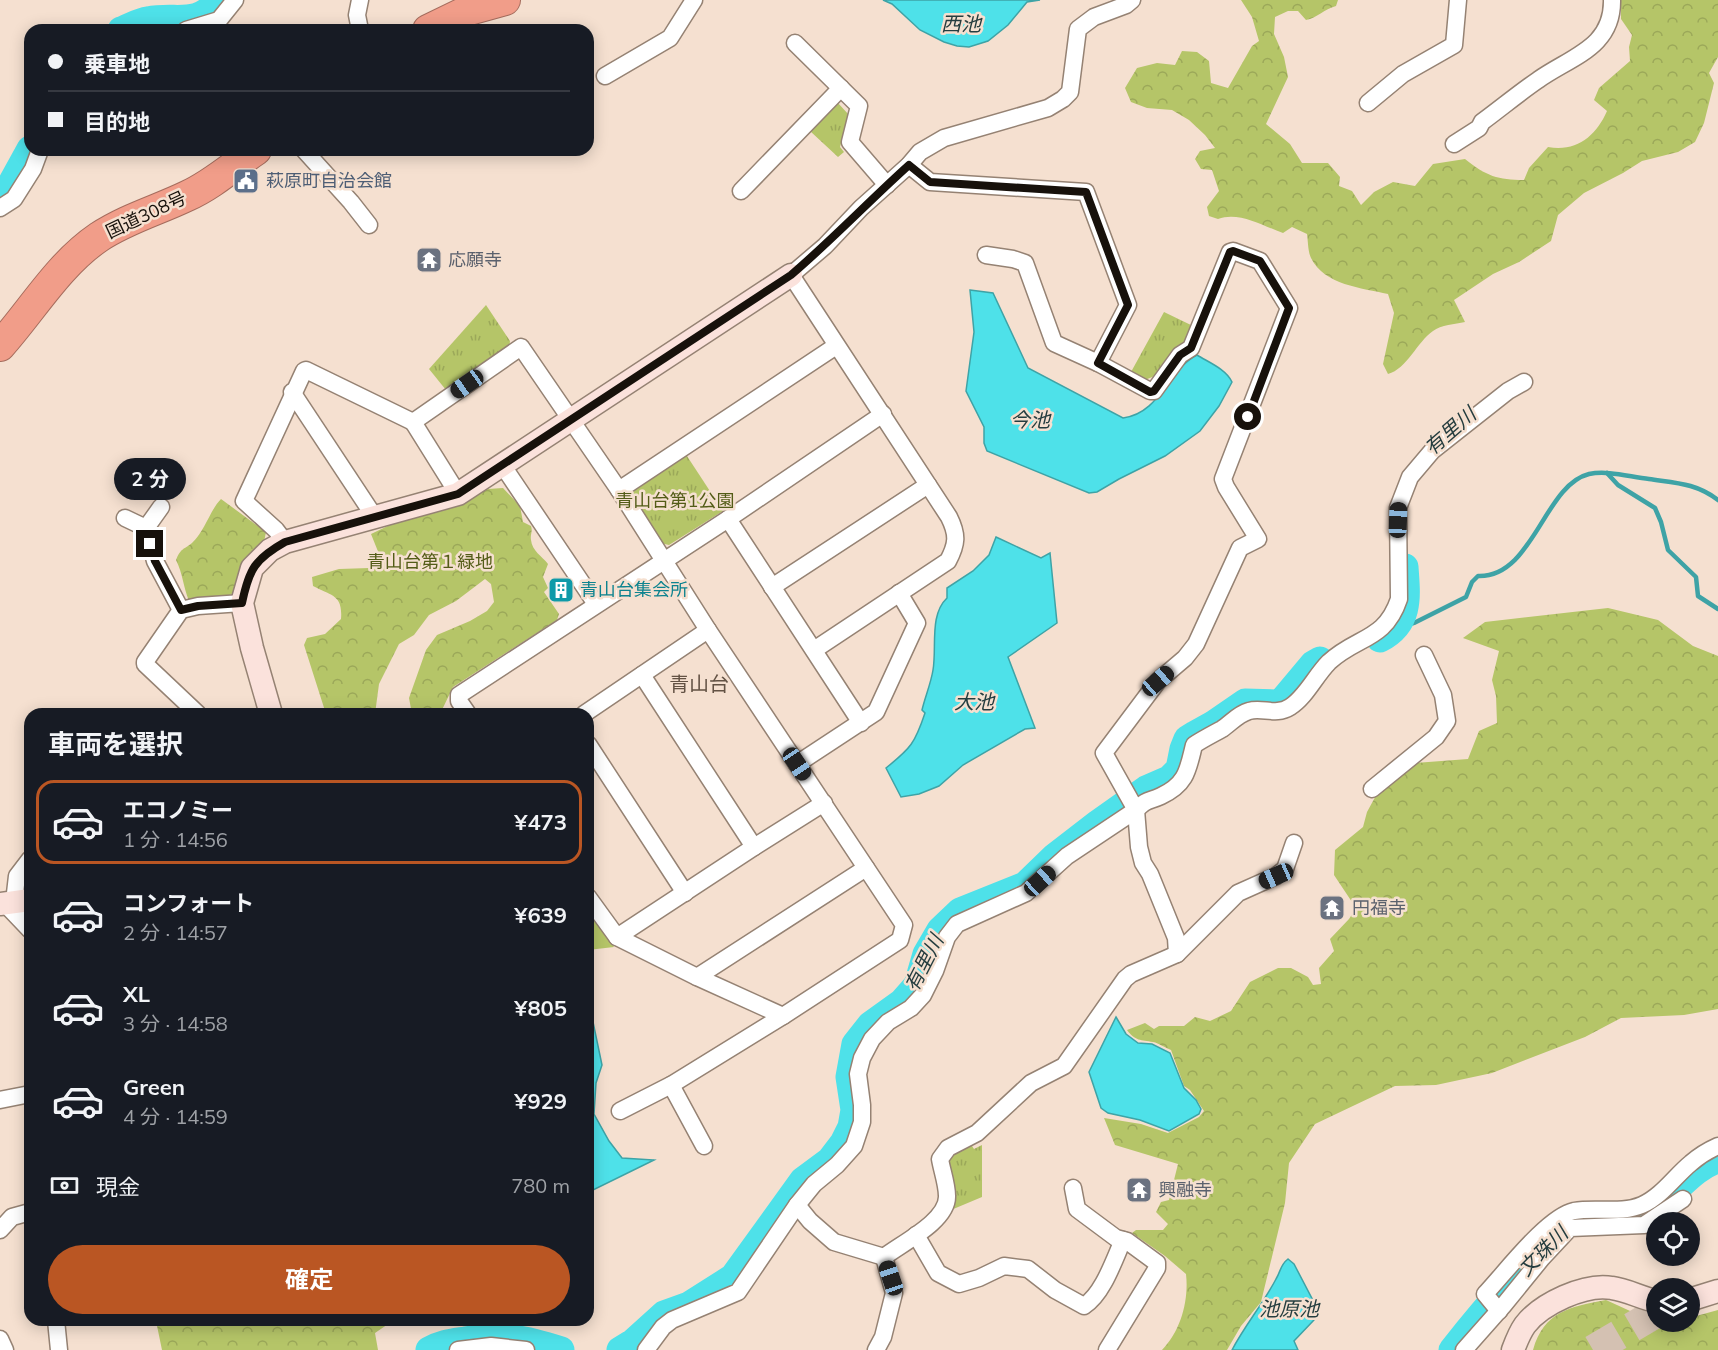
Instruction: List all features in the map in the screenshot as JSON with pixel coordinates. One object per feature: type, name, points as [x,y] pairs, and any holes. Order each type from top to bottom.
[{"type":"highway","points":[[440,24],[469,10],[505,0]]},
{"type":"highway","name":"国道308号","points":[[0,346],[53,279],[72,259],[99,237],[189,195],[247,156]]},
{"type":"street","points":[[206,24],[219,20],[235,0]]},
{"type":"street","points":[[359,24],[357,15],[360,0]]},
{"type":"street","points":[[604,76],[669,38],[694,0]]},
{"type":"street","points":[[269,708],[242,603],[252,568],[270,550],[285,542],[458,494],[503,466],[791,275],[825,246],[920,152],[944,138],[1048,108],[1063,99],[1070,92],[1078,29],[1094,17],[1126,5],[1132,0]]},
{"type":"street","points":[[1368,103],[1402,74],[1454,45],[1458,0]]},
{"type":"street","points":[[1454,144],[1479,128],[1482,122],[1540,78],[1572,61],[1594,45],[1611,18],[1612,0]]},
{"type":"street","points":[[795,43],[859,106],[850,142],[887,185]]},
{"type":"street","points":[[741,191],[841,88]]},
{"type":"street","points":[[0,208],[14,199],[33,169],[38,156]]},
{"type":"street","points":[[309,156],[369,225]]},
{"type":"street","points":[[909,165],[930,182],[1086,192],[1128,305],[1098,363]]},
{"type":"street","points":[[986,255],[1025,263],[1054,343],[1098,363],[1150,392],[1154,391],[1180,355],[1191,348],[1230,252],[1233,251],[1260,261],[1289,308],[1223,479],[1258,539],[1240,548],[1196,645],[1185,658],[1158,681],[1104,753],[1136,810],[1139,847],[1143,863],[1150,874],[1176,938],[1177,954]]},
{"type":"street","points":[[791,275],[883,414],[955,529],[955,547],[948,561],[814,650]]},
{"type":"street","points":[[619,490],[836,346]]},
{"type":"street","points":[[413,422],[521,347],[619,490],[708,630],[904,925],[900,940],[671,1085],[620,1112]]},
{"type":"street","points":[[285,542],[276,530],[244,501],[292,392],[306,370],[413,422],[458,494]]},
{"type":"street","points":[[646,1350],[663,1327],[672,1320],[738,1292],[797,1205],[814,1184],[837,1165],[854,1146],[862,1122],[858,1074],[862,1058],[872,1039],[888,1022],[911,1008],[923,995],[936,971],[947,937],[957,924],[1026,893],[1067,856],[1136,810],[1146,800],[1161,796],[1180,783],[1186,776],[1194,745],[1251,710],[1278,712],[1288,709],[1328,663],[1347,649],[1381,630],[1389,622],[1399,599],[1398,508],[1410,477],[1432,451],[1508,391],[1524,382]]},
{"type":"street","points":[[292,392],[374,516]]},
{"type":"street","points":[[464,708],[459,700],[459,695],[728,519],[883,414]]},
{"type":"street","points":[[503,466],[596,604]]},
{"type":"street","points":[[772,587],[928,485]]},
{"type":"street","points":[[146,528],[161,507]]},
{"type":"street","points":[[125,518],[146,528],[155,561],[181,610]]},
{"type":"street","points":[[728,519],[861,723]]},
{"type":"street","points":[[797,764],[876,712],[917,623],[899,593]]},
{"type":"street","points":[[192,708],[145,664],[181,610],[198,606],[242,603]]},
{"type":"street","points":[[593,708],[708,630]]},
{"type":"street","points":[[1372,789],[1436,736],[1447,721],[1443,695],[1424,655]]},
{"type":"street","points":[[642,675],[754,847]]},
{"type":"street","points":[[594,753],[685,893]]},
{"type":"street","points":[[617,937],[824,803]]},
{"type":"street","points":[[884,1257],[933,1222],[945,1207],[947,1197],[940,1159],[948,1148],[977,1133],[1031,1083],[1064,1066],[1119,987],[1131,974],[1177,954],[1238,893],[1276,876],[1285,868],[1294,843]]},
{"type":"street","points":[[24,867],[17,876],[13,902],[9,908],[24,924]]},
{"type":"street","points":[[697,977],[866,868]]},
{"type":"street","points":[[594,905],[617,937],[783,1016]]},
{"type":"street","points":[[671,1085],[704,1146]]},
{"type":"street","points":[[0,1100],[24,1095]]},
{"type":"street","points":[[1499,1311],[1485,1294],[1553,1221],[1572,1212],[1597,1208],[1625,1210],[1644,1204],[1671,1184],[1691,1163],[1718,1146]]},
{"type":"street","points":[[1073,1188],[1077,1209],[1116,1238],[1123,1240],[1157,1263],[1157,1268],[1107,1350]]},
{"type":"street","points":[[1464,1350],[1570,1228],[1644,1225],[1683,1198]]},
{"type":"street","points":[[797,1205],[810,1221],[834,1242],[884,1257]]},
{"type":"street","points":[[0,1230],[12,1217],[24,1214]]},
{"type":"street","points":[[916,1235],[938,1273],[959,1284],[979,1278],[1004,1266],[1028,1269],[1055,1290],[1084,1306],[1091,1302],[1107,1276],[1123,1240]]},
{"type":"street","points":[[879,1349],[894,1293],[884,1257]]},
{"type":"street","points":[[1513,1350],[1524,1326],[1537,1312],[1578,1291],[1593,1287],[1612,1288],[1646,1298]]},
{"type":"street","points":[[1700,1297],[1718,1291]]},
{"type":"street","points":[[57,1326],[59,1350]]},
{"type":"street","points":[[0,1339],[5,1350]]},
{"type":"street","points":[[459,1350],[491,1346],[526,1350]]},
{"type":"green space","points":[[1241,0],[1338,0],[1336,6],[1310,19],[1306,20],[1298,11],[1288,11],[1275,17],[1274,34],[1284,57],[1288,77],[1266,124],[1290,144],[1302,163],[1328,163],[1340,177],[1339,186],[1352,191],[1361,205],[1374,192],[1393,182],[1415,186],[1433,164],[1465,159],[1493,176],[1524,180],[1529,168],[1548,147],[1568,147],[1591,135],[1607,111],[1594,100],[1599,88],[1630,61],[1629,47],[1632,35],[1621,19],[1621,0],[1718,0],[1718,57],[1709,73],[1714,83],[1704,123],[1695,142],[1678,152],[1642,161],[1584,193],[1558,215],[1551,241],[1519,262],[1493,274],[1454,300],[1465,322],[1444,326],[1433,331],[1401,367],[1388,374],[1383,364],[1394,313],[1388,294],[1345,284],[1325,274],[1311,258],[1307,234],[1292,227],[1283,233],[1243,218],[1218,219],[1209,216],[1207,207],[1219,191],[1212,170],[1201,169],[1195,159],[1200,151],[1215,148],[1189,120],[1172,110],[1147,108],[1131,102],[1125,88],[1137,68],[1157,63],[1175,65],[1182,51],[1197,52],[1209,61],[1211,83],[1228,88],[1252,46],[1259,41],[1252,17]]},
{"type":"green space","points":[[838,103],[849,115],[840,147],[844,152],[838,157],[810,131]]},
{"type":"green space","points":[[486,305],[510,341],[509,349],[446,390],[429,369]]},
{"type":"green space","points":[[1164,312],[1193,326],[1184,343],[1174,349],[1157,375],[1145,380],[1131,372]]},
{"type":"green space","name":"青山台第1公園","points":[[685,453],[723,511],[669,545],[660,543],[629,495],[632,486]]},
{"type":"green space","name":"青山台第１緑地","points":[[503,488],[520,506],[523,522],[531,526],[533,547],[548,564],[543,577],[548,588],[544,592],[559,614],[557,620],[453,687],[443,708],[411,708],[409,698],[426,650],[437,635],[470,621],[487,611],[494,602],[491,584],[485,579],[456,601],[429,615],[414,635],[399,644],[379,684],[376,708],[324,708],[304,645],[307,638],[325,634],[341,619],[341,611],[335,597],[313,586],[312,577],[339,569],[369,568],[381,559],[371,534],[394,523],[451,508],[488,489]]},
{"type":"green space","points":[[221,499],[266,532],[264,542],[240,568],[233,593],[223,599],[189,601],[176,560],[181,551],[197,538]]},
{"type":"green space","points":[[1608,608],[1658,620],[1693,646],[1718,656],[1718,1009],[1684,1015],[1621,1018],[1585,1037],[1492,1073],[1436,1085],[1395,1086],[1315,1124],[1289,1163],[1285,1203],[1261,1302],[1241,1326],[1227,1350],[1162,1350],[1174,1334],[1182,1315],[1187,1284],[1186,1274],[1132,1233],[1136,1230],[1163,1230],[1168,1224],[1156,1212],[1161,1202],[1169,1200],[1178,1164],[1115,1145],[1104,1118],[1141,1124],[1168,1133],[1199,1117],[1204,1111],[1190,1090],[1184,1086],[1171,1050],[1136,1038],[1127,1030],[1145,1023],[1154,1029],[1159,1026],[1184,1026],[1195,1017],[1210,1021],[1231,1011],[1250,982],[1278,968],[1291,968],[1308,977],[1313,985],[1321,984],[1319,968],[1334,951],[1330,939],[1356,908],[1334,875],[1335,850],[1363,827],[1367,812],[1379,790],[1415,763],[1468,759],[1479,731],[1497,723],[1496,696],[1492,680],[1499,651],[1463,638],[1485,622]]},
{"type":"green space","points":[[594,918],[614,947],[594,949]]},
{"type":"green space","points":[[970,1143],[974,1149],[982,1145],[982,1197],[951,1210],[948,1159],[952,1153]]},
{"type":"green space","points":[[1606,1300],[1646,1318],[1646,1332],[1700,1332],[1700,1315],[1718,1310],[1718,1350],[1533,1350],[1538,1337],[1551,1319],[1581,1305]]},
{"type":"green space","points":[[157,1326],[385,1326],[375,1333],[378,1350],[162,1350]]},
{"type":"water","name":"西池","points":[[883,0],[1040,0],[1027,2],[1008,25],[988,41],[969,47],[944,42],[920,30],[892,4]]},
{"type":"water","name":"今池","points":[[970,290],[993,293],[1028,368],[1123,418],[1146,408],[1178,370],[1197,355],[1221,370],[1232,382],[1219,406],[1200,431],[1165,456],[1097,492],[1089,493],[987,451],[984,443],[984,427],[966,391],[974,332]]},
{"type":"water","name":"大池","points":[[996,537],[1041,558],[1050,553],[1057,623],[1008,657],[1035,728],[1025,729],[963,765],[939,786],[919,794],[901,797],[886,768],[911,744],[925,713],[922,710],[933,670],[936,622],[941,605],[947,598],[947,588],[973,571],[989,555]]},
{"type":"water","points":[[1116,1017],[1126,1034],[1138,1043],[1152,1044],[1170,1053],[1184,1088],[1201,1109],[1199,1114],[1169,1131],[1140,1120],[1108,1113],[1101,1108],[1089,1072]]},
{"type":"water","points":[[594,1027],[602,1065],[596,1083],[594,1114]]},
{"type":"water","points":[[594,1114],[609,1141],[622,1158],[654,1160],[594,1190]]},
{"type":"water","name":"池原池","points":[[1288,1259],[1294,1264],[1318,1310],[1314,1312],[1314,1320],[1294,1341],[1298,1350],[1232,1350],[1285,1261]]},
{"type":"waterway","points":[[136,24],[159,19],[194,17],[210,9],[219,0]]},
{"type":"waterway","points":[[0,193],[9,187],[26,156]]},
{"type":"waterway","points":[[1607,473],[1618,485],[1655,508],[1668,550],[1696,577],[1698,596],[1718,609]]},
{"type":"waterway","points":[[1394,630],[1414,623],[1466,597],[1472,582],[1478,576],[1497,573],[1512,562],[1525,548],[1560,495],[1574,482],[1589,474],[1611,473],[1685,485],[1702,490],[1718,500]]},
{"type":"waterway","name":"有里川","points":[[1380,639],[1390,633],[1402,617],[1406,598],[1405,567]]},
{"type":"waterway","name":"有里川","points":[[620,1350],[633,1342],[664,1314],[689,1305],[733,1277],[803,1180],[830,1160],[843,1143],[851,1127],[854,1110],[849,1077],[855,1044],[870,1025],[902,1002],[917,985],[926,954],[940,930],[960,911],[1025,885],[1054,857],[1098,823],[1146,789],[1169,779],[1179,769],[1187,739],[1245,702],[1277,703],[1282,701],[1313,664],[1320,660]]},
{"type":"waterway","name":"文珠川","points":[[1452,1350],[1503,1289],[1562,1227],[1573,1221],[1588,1218],[1623,1220],[1645,1213],[1667,1198],[1699,1169],[1718,1160]]},
{"type":"waterway","name":"有里川","points":[[429,1350],[447,1343],[491,1337],[525,1340],[561,1350]]},
{"type":"tunnel","points":[[1593,1350],[1646,1319]]},
{"type":"place","name":"萩原町自治会館","points":[[246,181]]},
{"type":"place","name":"応願寺","points":[[429,260]]},
{"type":"place","name":"青山台集会所","points":[[561,590]]},
{"type":"place","name":"円福寺","points":[[1332,908]]},
{"type":"place","name":"興融寺","points":[[1139,1190]]},
{"type":"district","name":"青山台","points":[[699,684]]},
{"type":"route","points":[[150,544],[155,561],[181,610],[198,606],[242,603],[252,568],[270,550],[285,542],[458,494],[791,275],[825,246],[861,208],[909,165],[930,182],[1086,192],[1128,305],[1098,363],[1150,392],[1154,391],[1180,355],[1191,348],[1230,252],[1233,251],[1260,261],[1289,308],[1248,417]]}]
